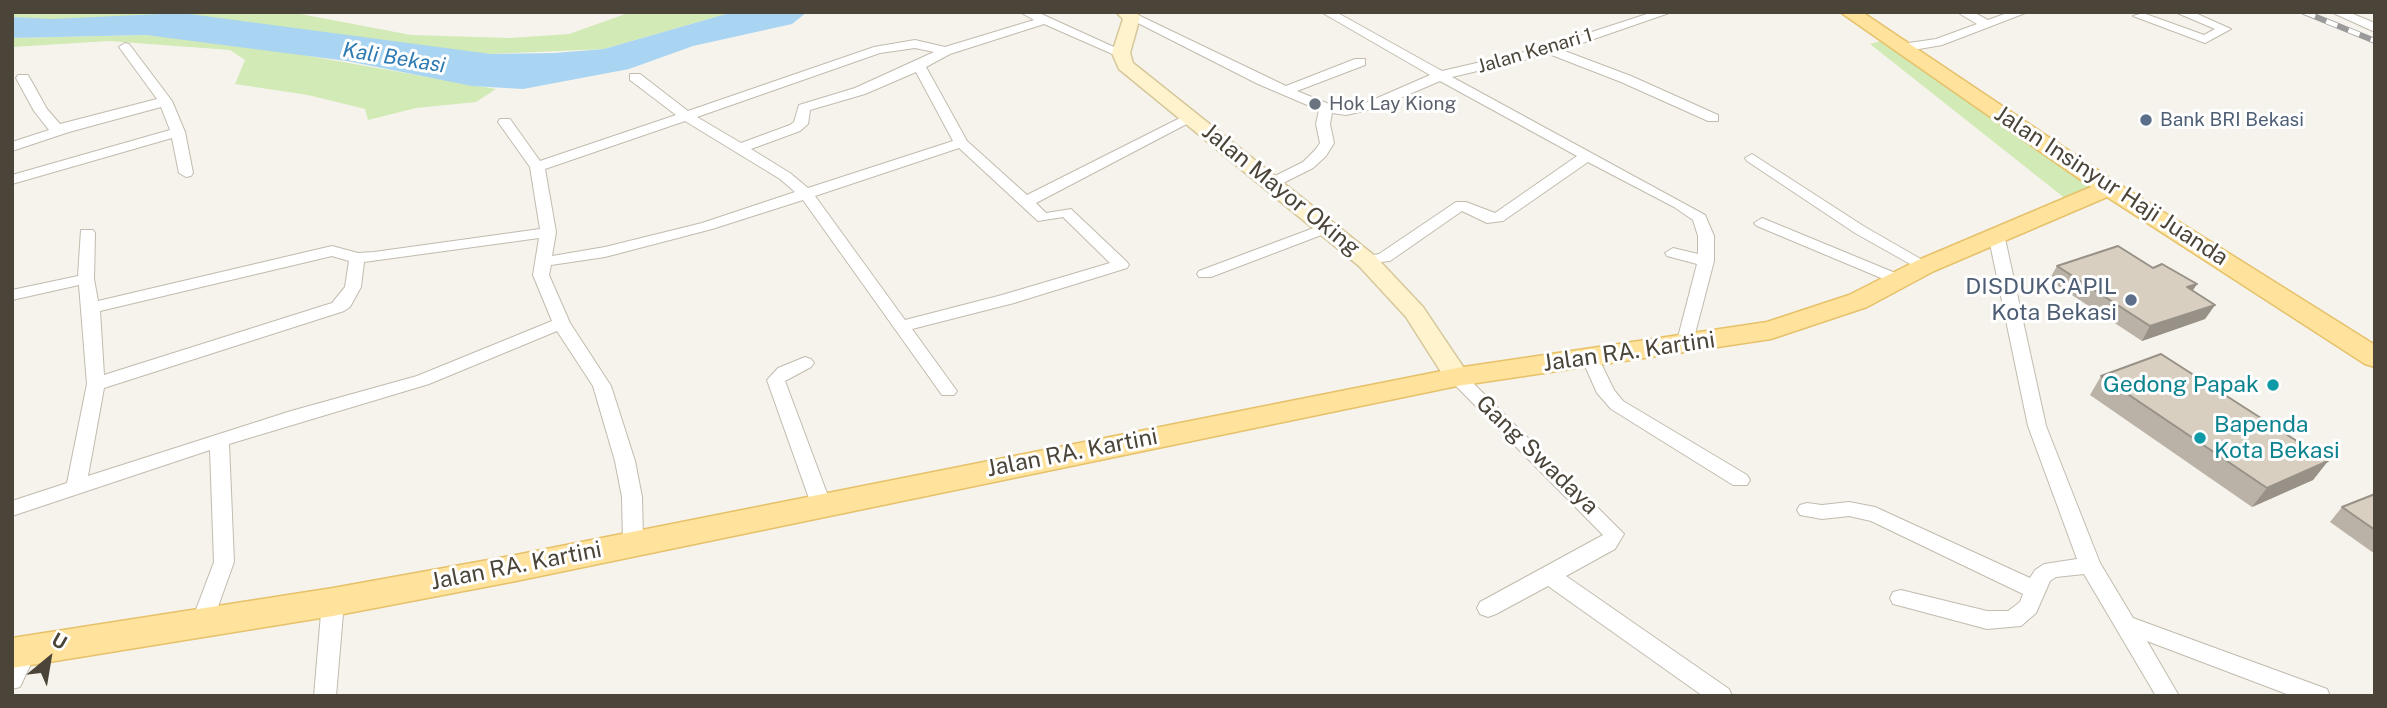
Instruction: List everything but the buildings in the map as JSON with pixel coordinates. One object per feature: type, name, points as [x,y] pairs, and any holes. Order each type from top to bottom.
[{"type":"main road","name":"Jalan Insinyur Haji Juanda","points":[[1849,12],[2109,188],[2375,358]]},
{"type":"main road","name":"Jalan RA. Kartini","points":[[19,652],[333,602],[633,538],[821,504],[1457,377],[1685,345],[1771,330],[1858,301],[1996,234],[2109,188]]},
{"type":"street","points":[[1026,12],[1121,53],[1128,15],[1326,108],[1323,124],[1327,143],[1321,153],[1308,165],[1272,183]]},
{"type":"street","points":[[1327,12],[1586,157],[1679,204],[1700,218],[1706,236],[1706,261],[1685,345]]},
{"type":"street","name":"Jalan Kenari 1","points":[[1326,108],[1346,111],[1363,108],[1442,75],[1550,50],[1666,12]]},
{"type":"street","points":[[1964,12],[1989,25]]},
{"type":"street","points":[[1902,48],[1938,42],[2022,12]]},
{"type":"street","points":[[2145,12],[2138,16],[2205,39],[2225,30],[2180,12]]},
{"type":"street","points":[[2337,12],[2375,28]]},
{"type":"street","points":[[741,148],[795,128],[804,118],[804,108],[860,90],[919,66],[946,51],[1042,21]]},
{"type":"street","points":[[537,167],[894,45],[923,44],[946,51]]},
{"type":"street","points":[[125,47],[165,101],[178,132],[186,173]]},
{"type":"street","points":[[1550,50],[1626,79],[1713,118]]},
{"type":"street","name":"Jalan Mayor Oking","points":[[1121,53],[1125,65],[1135,74],[1193,117],[1367,261],[1415,312],[1457,377]]},
{"type":"street","points":[[1284,90],[1360,62]]},
{"type":"street","points":[[901,326],[1008,299],[1121,265],[1066,212],[1043,218],[961,143],[919,66]]},
{"type":"street","points":[[635,76],[688,117],[785,176],[807,195],[948,391]]},
{"type":"street","points":[[23,78],[51,126],[63,130]]},
{"type":"street","points":[[29,175],[12,149],[63,130],[165,101]]},
{"type":"street","points":[[1026,202],[1193,117]]},
{"type":"street","points":[[505,122],[537,167],[548,232],[541,275],[561,323],[602,386],[625,461],[632,497],[633,538]]},
{"type":"street","points":[[12,180],[178,132]]},
{"type":"street","points":[[542,262],[638,245],[807,195],[961,143]]},
{"type":"street","points":[[1367,261],[1384,258],[1461,205],[1487,218],[1498,218],[1586,157]]},
{"type":"street","points":[[1752,158],[1860,230],[1912,273]]},
{"type":"street","points":[[1762,223],[1912,273]]},
{"type":"street","points":[[1205,274],[1326,228]]},
{"type":"street","points":[[91,308],[332,251],[357,258],[548,232]]},
{"type":"street","points":[[76,487],[96,384],[91,308],[86,279],[87,233]]},
{"type":"street","points":[[1996,234],[2037,426],[2090,565],[2168,696]]},
{"type":"street","points":[[1673,253],[1706,261]]},
{"type":"street","points":[[96,384],[338,307],[344,303],[354,287],[357,258]]},
{"type":"street","points":[[12,295],[86,279]]},
{"type":"street","points":[[12,509],[309,411],[423,380],[561,323]]},
{"type":"street","points":[[1590,357],[1606,393],[1617,405],[1740,480]]},
{"type":"street","points":[[805,363],[784,372],[776,380],[821,504]]},
{"type":"street","name":"Gang Swadaya","points":[[1457,377],[1614,534],[1608,544],[1548,574]]},
{"type":"street","points":[[202,623],[224,562],[219,441]]},
{"type":"street","points":[[1807,510],[1822,512],[1849,509],[1875,514],[2035,590]]},
{"type":"street","points":[[1901,598],[2001,621],[2013,620],[2028,607],[2042,576],[2051,570],[2090,565]]},
{"type":"street","points":[[1488,608],[1548,574],[1721,696]]},
{"type":"street","points":[[325,696],[333,602]]},
{"type":"street","points":[[2128,625],[2309,693]]},
{"type":"street","points":[[12,680],[19,652]]},
{"type":"green space","points":[[12,12],[290,12],[411,35],[510,38],[569,34],[631,12],[733,12],[604,49],[491,54],[12,17]]},
{"type":"green space","points":[[146,35],[258,47],[496,89],[476,102],[416,108],[368,120],[365,109],[308,95],[235,84],[245,60],[230,50],[109,41],[12,47],[12,38]]},
{"type":"green space","points":[[1888,39],[2109,188],[2071,203],[1870,44]]},
{"type":"water","name":"Kali Bekasi","points":[[733,12],[807,12],[792,24],[693,46],[629,69],[523,89],[472,86],[347,61],[146,35],[12,38],[12,17],[52,19],[182,13],[491,54],[555,53],[604,49]]},
{"type":"railway","points":[[2304,12],[2375,41]]},
{"type":"place","name":"Hok Lay Kiong","points":[[1315,104]]},
{"type":"place","name":"Bank BRI Bekasi","points":[[2146,120]]},
{"type":"place","name":"DISDUKCAPIL Kota Bekasi","points":[[2131,300]]},
{"type":"place","name":"Gedong Papak","points":[[2273,385]]},
{"type":"place","name":"Bapenda Kota Bekasi","points":[[2200,438]]}]
